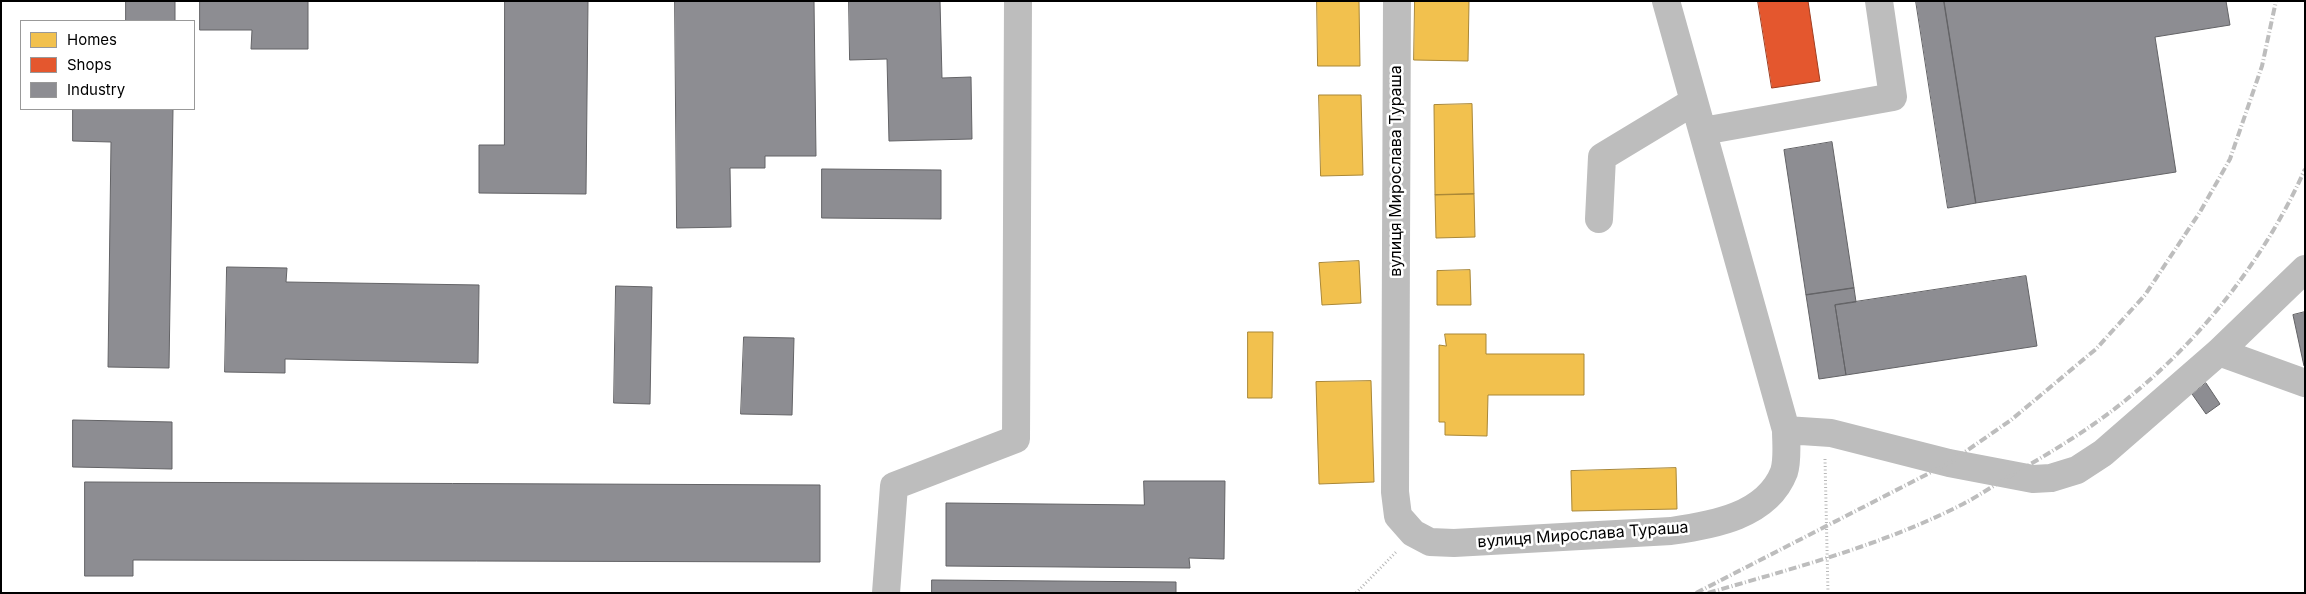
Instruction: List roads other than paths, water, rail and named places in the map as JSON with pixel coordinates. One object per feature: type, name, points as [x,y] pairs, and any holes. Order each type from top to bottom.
[{"type":"street","points":[[886,593],[894,486],[1016,439],[1018,1]]},
{"type":"street","name":"вулиця Мирослава Тураша","points":[[1397,1],[1395,492],[1398,516],[1413,533],[1430,542],[1454,543],[1671,530],[1706,526],[1764,502],[1784,471],[1786,430],[1666,1]]},
{"type":"street","points":[[1703,131],[1893,97],[1879,1]]},
{"type":"street","points":[[1599,219],[1602,157],[1693,102]]},
{"type":"street","points":[[1786,430],[1832,433],[1949,463],[2033,479],[2051,478],[2077,470],[2104,452],[2219,352],[2305,269]]},
{"type":"street","points":[[2219,352],[2305,383]]},
{"type":"railway","points":[[1696,593],[1949,463],[2011,420],[2096,349],[2145,295],[2200,212],[2230,159],[2262,66],[2276,1]]},
{"type":"railway","points":[[1708,593],[1870,544],[1933,519],[1976,497],[2086,430],[2155,376],[2206,323],[2230,294],[2271,234],[2305,169]]}]
